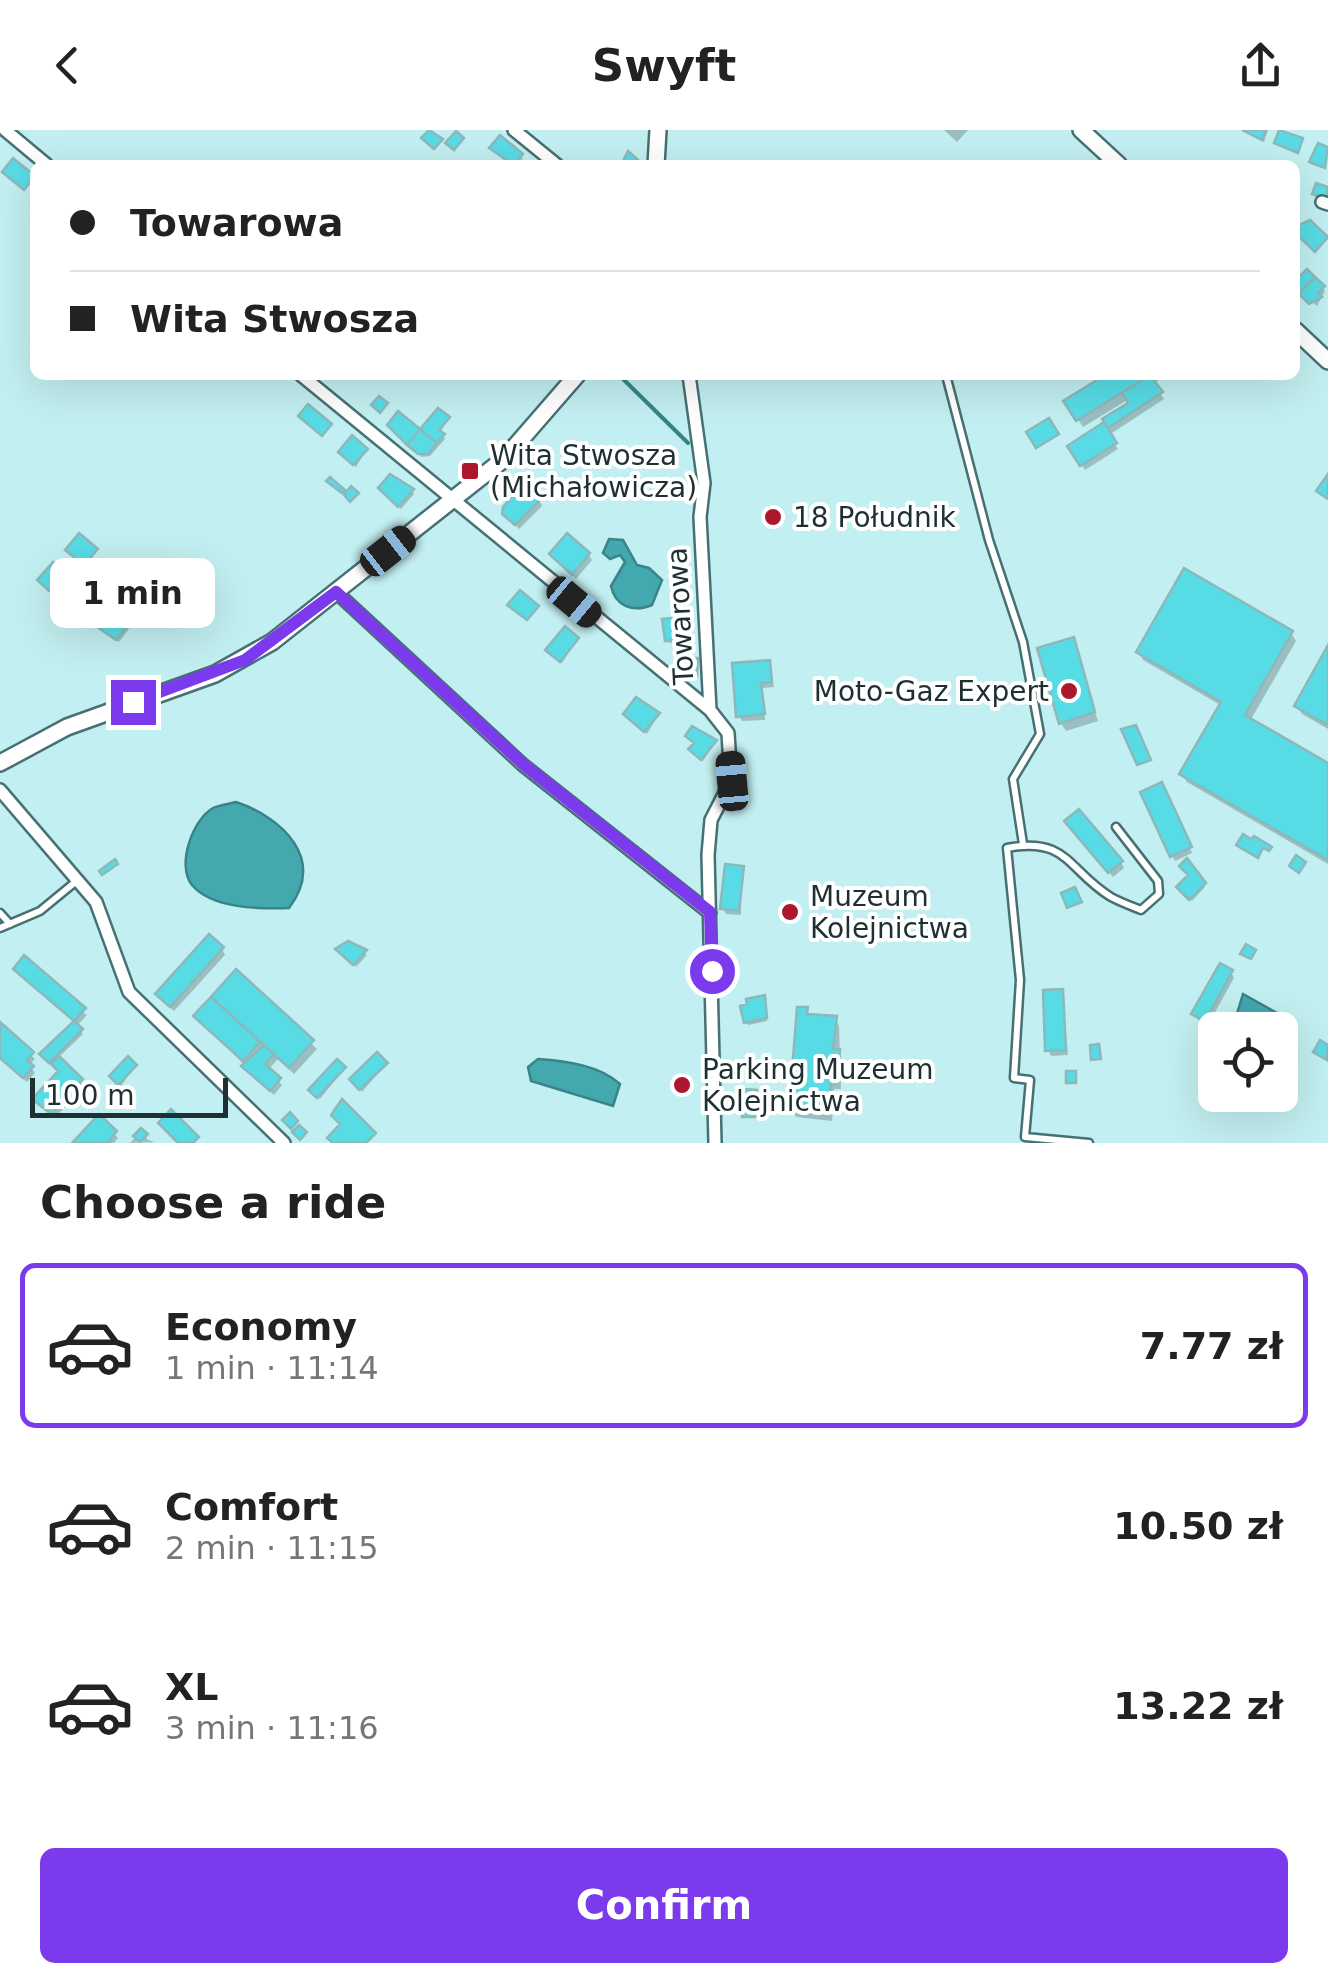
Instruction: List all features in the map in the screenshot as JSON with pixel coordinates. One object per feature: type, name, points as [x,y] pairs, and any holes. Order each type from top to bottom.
[{"type":"street","points":[[5,130],[42,160]]},
{"type":"street","points":[[514,130],[551,160]]},
{"type":"street","points":[[656,160],[658,130]]},
{"type":"street","points":[[1081,130],[1114,160]]},
{"type":"street","points":[[1300,335],[1328,361]]},
{"type":"street","points":[[306,380],[710,710]]},
{"type":"street","points":[[0,763],[67,727],[245,660],[336,592],[524,439],[573,380]]},
{"type":"street","name":"Towarowa","points":[[690,380],[704,483],[700,517],[710,710],[728,733],[732,781],[710,820],[715,1143]]},
{"type":"street","points":[[336,592],[524,765],[710,912]]},
{"type":"street","points":[[0,790],[79,879],[104,918],[129,992],[284,1143]]},
{"type":"lane","points":[[947,380],[989,540],[1023,642],[1040,734],[1013,779],[1024,844]]},
{"type":"lane","points":[[1089,1143],[1025,1137],[1030,1080],[1014,1078],[1020,980],[1007,848],[1024,844],[1064,853],[1109,896],[1141,910],[1158,894],[1158,882],[1116,827]]},
{"type":"lane","points":[[0,928],[40,912],[79,879]]},
{"type":"lane","points":[[0,913],[10,924]]},
{"type":"water","points":[[609,539],[623,540],[637,565],[649,568],[662,580],[652,605],[632,608],[616,599],[611,586],[625,562],[620,555],[610,559],[603,553]]},
{"type":"water","points":[[236,802],[269,818],[294,843],[301,857],[299,890],[289,908],[224,903],[201,893],[187,876],[186,855],[199,822],[213,808]]},
{"type":"water","points":[[1243,994],[1275,1012],[1237,1012]]},
{"type":"water","points":[[538,1059],[582,1065],[612,1078],[620,1084],[613,1106],[531,1081],[528,1067]]},
{"type":"building","points":[[429,130],[443,139],[434,149],[421,138]]},
{"type":"building","points":[[1242,130],[1266,130],[1262,140]]},
{"type":"building","points":[[1279,130],[1303,138],[1298,153],[1274,143]]},
{"type":"building","points":[[456,131],[464,138],[454,150],[445,143]]},
{"type":"building","points":[[500,135],[523,154],[518,160],[507,160],[489,148]]},
{"type":"building","points":[[1318,143],[1328,147],[1325,168],[1309,162]]},
{"type":"building","points":[[628,151],[638,160],[624,160]]},
{"type":"building","points":[[13,158],[30,172],[30,182],[24,190],[2,172]]},
{"type":"building","points":[[1316,183],[1328,187],[1326,199],[1312,194]]},
{"type":"building","points":[[1310,220],[1328,237],[1315,252],[1300,238],[1300,225]]},
{"type":"building","points":[[1307,269],[1315,277],[1300,293],[1300,276]]},
{"type":"building","points":[[1315,277],[1325,286],[1318,293],[1322,297],[1309,304],[1300,293]]},
{"type":"building","points":[[1097,380],[1142,380],[1076,421],[1063,401]]},
{"type":"building","points":[[1142,380],[1154,380],[1163,392],[1108,428],[1102,419],[1128,403],[1122,393]]},
{"type":"building","points":[[379,396],[388,403],[380,413],[371,405]]},
{"type":"building","points":[[308,404],[332,424],[322,436],[298,416]]},
{"type":"building","points":[[438,408],[450,417],[439,430],[445,434],[437,443],[420,429]]},
{"type":"building","points":[[398,411],[420,429],[407,445],[387,425]]},
{"type":"building","points":[[1049,418],[1059,434],[1036,448],[1026,432]]},
{"type":"building","points":[[1104,422],[1117,443],[1080,466],[1067,446]]},
{"type":"building","points":[[420,429],[437,443],[428,454],[418,454],[407,445]]},
{"type":"building","points":[[352,435],[368,449],[353,465],[338,452]]},
{"type":"building","points":[[390,474],[414,489],[398,507],[378,488]]},
{"type":"building","points":[[1328,474],[1328,499],[1316,491]]},
{"type":"building","points":[[330,477],[345,490],[342,493],[326,481]]},
{"type":"building","points":[[523,483],[541,499],[515,525],[502,514],[503,507]]},
{"type":"building","points":[[351,486],[359,493],[350,502],[344,495]]},
{"type":"building","points":[[79,533],[98,549],[84,565],[65,550]]},
{"type":"building","points":[[567,533],[590,553],[572,575],[549,554]]},
{"type":"building","points":[[53,562],[64,573],[49,591],[37,580]]},
{"type":"building","points":[[1184,568],[1293,631],[1245,715],[1328,763],[1328,860],[1179,774],[1221,702],[1136,652]]},
{"type":"building","points":[[95,584],[104,591],[82,616],[74,609]]},
{"type":"building","points":[[114,586],[131,600],[118,615],[129,624],[116,640],[87,620]]},
{"type":"building","points":[[520,590],[539,606],[527,620],[507,605]]},
{"type":"building","points":[[685,617],[687,638],[665,641],[662,619]]},
{"type":"building","points":[[565,626],[579,638],[560,662],[545,650]]},
{"type":"building","name":"Moto-Gaz Expert","points":[[1074,637],[1095,712],[1059,724],[1037,648]]},
{"type":"building","points":[[1328,645],[1328,725],[1294,706]]},
{"type":"building","points":[[689,657],[698,658],[697,676],[688,675]]},
{"type":"building","points":[[770,660],[772,682],[761,683],[765,714],[736,717],[732,663]]},
{"type":"building","points":[[636,697],[660,713],[644,732],[623,714]]},
{"type":"building","points":[[1136,725],[1151,760],[1137,765],[1121,729]]},
{"type":"building","points":[[692,726],[717,740],[701,760],[688,749],[694,743],[685,736]]},
{"type":"building","points":[[1162,782],[1192,847],[1170,857],[1140,792]]},
{"type":"building","points":[[1079,809],[1123,861],[1108,873],[1064,821]]},
{"type":"building","points":[[1243,834],[1272,847],[1269,851],[1263,848],[1258,858],[1236,845]]},
{"type":"building","points":[[1296,855],[1306,862],[1299,873],[1289,866]]},
{"type":"building","points":[[1187,858],[1206,883],[1189,900],[1176,887],[1188,875],[1179,866]]},
{"type":"building","points":[[115,859],[118,864],[102,875],[99,871]]},
{"type":"building","points":[[725,864],[744,866],[739,911],[720,909]]},
{"type":"building","points":[[1075,887],[1082,902],[1067,908],[1061,893]]},
{"type":"building","points":[[209,934],[224,947],[170,1007],[155,994]]},
{"type":"building","points":[[348,941],[367,950],[353,965],[335,949]]},
{"type":"building","points":[[1246,944],[1256,950],[1251,959],[1240,954]]},
{"type":"building","points":[[24,955],[86,1008],[74,1021],[13,969]]},
{"type":"building","points":[[1220,963],[1233,970],[1210,1012],[1198,1012],[1198,1018],[1191,1014]]},
{"type":"building","points":[[236,969],[314,1040],[289,1068],[211,997]]},
{"type":"building","points":[[1063,989],[1066,1050],[1045,1051],[1043,990]]},
{"type":"building","points":[[765,995],[767,1018],[744,1023],[740,1006],[747,1004],[746,999]]},
{"type":"building","points":[[211,997],[260,1042],[243,1061],[193,1016]]},
{"type":"building","points":[[797,1007],[808,1007],[807,1014],[837,1016],[833,1049],[840,1049],[838,1082],[831,1082],[830,1114],[789,1110]]},
{"type":"building","points":[[74,1021],[83,1029],[49,1063],[39,1054]]},
{"type":"building","points":[[0,1022],[34,1052],[27,1060],[34,1066],[23,1078],[0,1058]]},
{"type":"building","points":[[1320,1040],[1328,1045],[1327,1060],[1313,1052]]},
{"type":"building","points":[[1099,1044],[1101,1059],[1091,1060],[1090,1045]]},
{"type":"building","points":[[264,1045],[274,1054],[265,1064],[281,1078],[270,1091],[241,1066]]},
{"type":"building","points":[[377,1052],[388,1063],[359,1090],[349,1079]]},
{"type":"building","points":[[59,1056],[83,1079],[51,1114],[32,1099],[58,1071],[51,1064]]},
{"type":"building","points":[[128,1056],[137,1065],[118,1085],[109,1076]]},
{"type":"building","points":[[337,1059],[346,1067],[317,1098],[308,1090]]},
{"type":"building","points":[[1066,1071],[1076,1071],[1076,1083],[1066,1083]]},
{"type":"building","points":[[742,1089],[757,1090],[757,1117],[742,1117]]},
{"type":"building","points":[[342,1099],[376,1133],[366,1143],[333,1143],[327,1138],[340,1124],[331,1115]]},
{"type":"building","points":[[171,1109],[199,1137],[193,1143],[178,1143],[158,1123]]},
{"type":"building","points":[[290,1112],[298,1121],[291,1129],[282,1120]]},
{"type":"building","points":[[99,1114],[117,1131],[107,1143],[72,1143]]},
{"type":"building","points":[[299,1125],[307,1132],[300,1140],[292,1132]]},
{"type":"building","points":[[141,1128],[148,1134],[140,1142],[133,1136]]},
{"type":"waterway","points":[[624,380],[688,443]]},
{"type":"place","name":"Wita Stwosza (Michałowicza)","points":[[470,471]]},
{"type":"place","name":"18 Południk","points":[[773,517]]},
{"type":"place","name":"Moto-Gaz Expert","points":[[1069,691]]},
{"type":"place","name":"Muzeum Kolejnictwa","points":[[790,912]]},
{"type":"place","name":"Parking Muzeum Kolejnictwa","points":[[682,1085]]},
{"type":"route","points":[[133,702],[245,660],[336,592],[524,765],[710,912],[712,971]]}]
